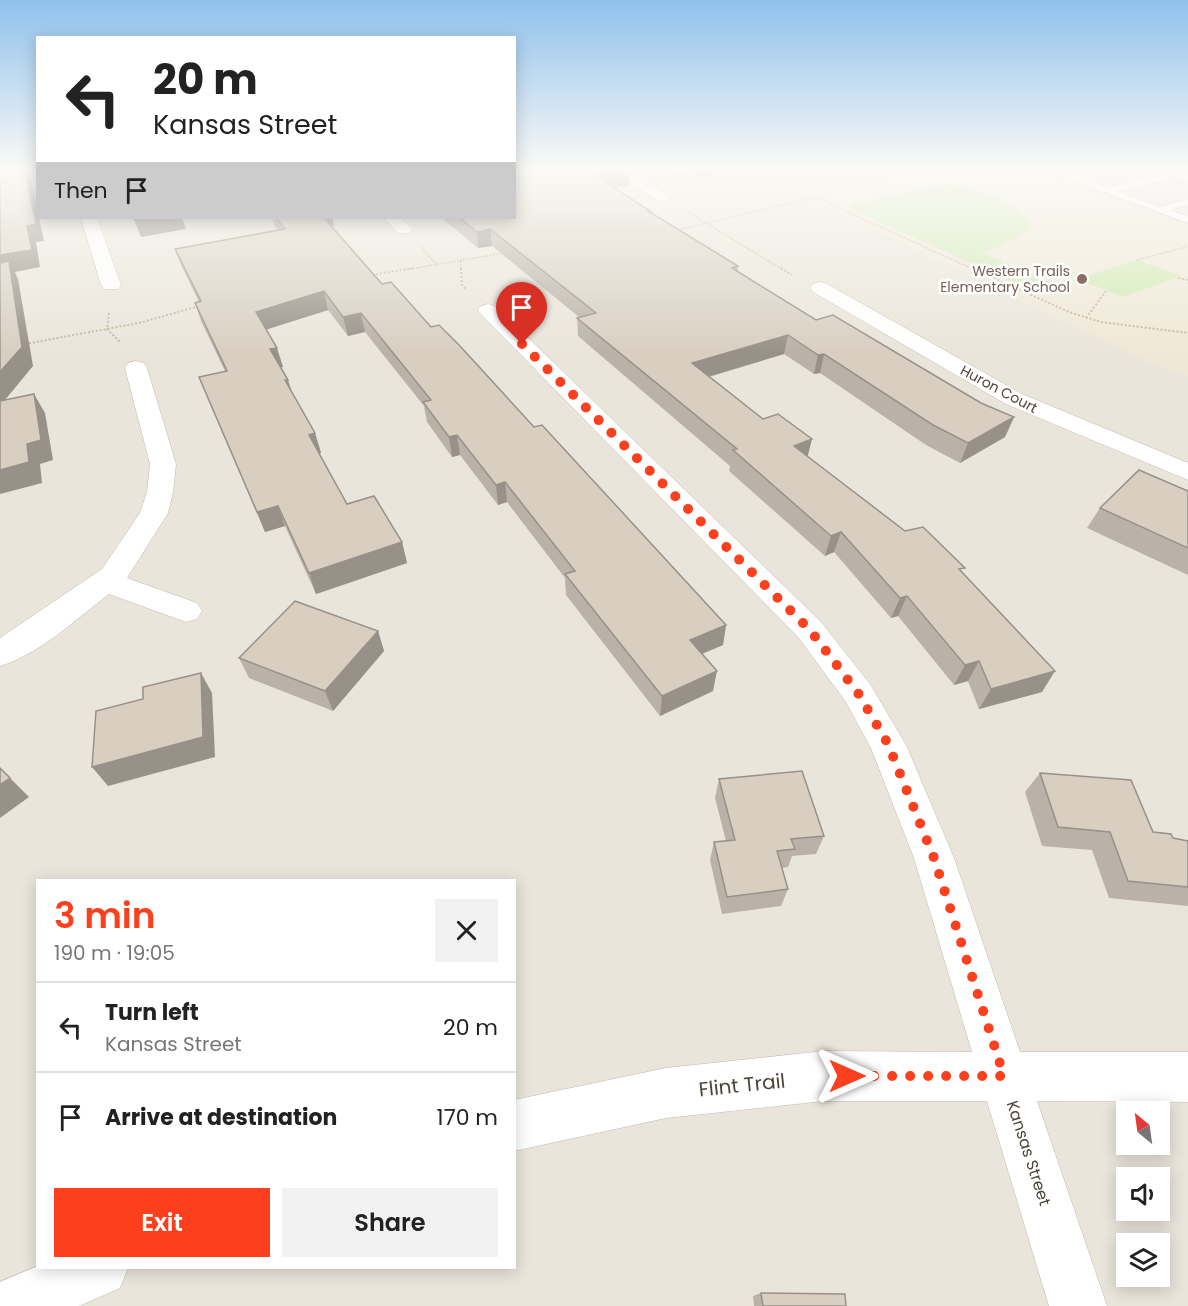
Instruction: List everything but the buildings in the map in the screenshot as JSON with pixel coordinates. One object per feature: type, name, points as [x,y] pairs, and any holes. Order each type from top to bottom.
[{"type":"street","points":[[93,231],[111,285]]},
{"type":"street","name":"Huron Court","points":[[820,288],[1014,399],[1188,472]]},
{"type":"street","name":"Kansas Street","points":[[488,310],[810,630],[858,693],[888,744],[934,858],[1078,1306]]},
{"type":"street","points":[[0,654],[30,636],[113,576],[154,513],[160,492],[163,464],[136,368]]},
{"type":"street","points":[[105,581],[186,611]]},
{"type":"street","name":"Flint Trail","points":[[516,1126],[666,1093],[824,1076],[1188,1077]]},
{"type":"street","points":[[13,1306],[98,1269]]},
{"type":"path","points":[[719,231],[788,273],[820,288]]},
{"type":"path","points":[[892,231],[1086,318],[1188,333]]},
{"type":"path","points":[[1137,260],[1188,246]]},
{"type":"path","points":[[368,276],[513,251]]},
{"type":"path","points":[[1178,278],[1188,280]]},
{"type":"path","points":[[107,329],[111,285]]},
{"type":"path","points":[[1086,318],[1106,291]]},
{"type":"path","points":[[21,345],[139,323],[203,305]]},
{"type":"path","points":[[107,329],[125,347],[136,368]]},
{"type":"shaded area","points":[[0,231],[1188,231],[1188,1306],[0,1306]]},
{"type":"shaded area","points":[[878,231],[1188,231],[1188,376],[1141,359]]},
{"type":"green space","points":[[899,231],[1026,231],[1004,245],[983,253],[1064,288],[1041,295]]},
{"type":"green space","points":[[1137,260],[1181,276],[1123,297],[1078,279]]},
{"type":"place","name":"Western Trails Elementary School","points":[[1082,279]]},
{"type":"route","points":[[522,344],[810,630],[858,693],[888,744],[934,858],[1004,1076],[847,1076]]}]
